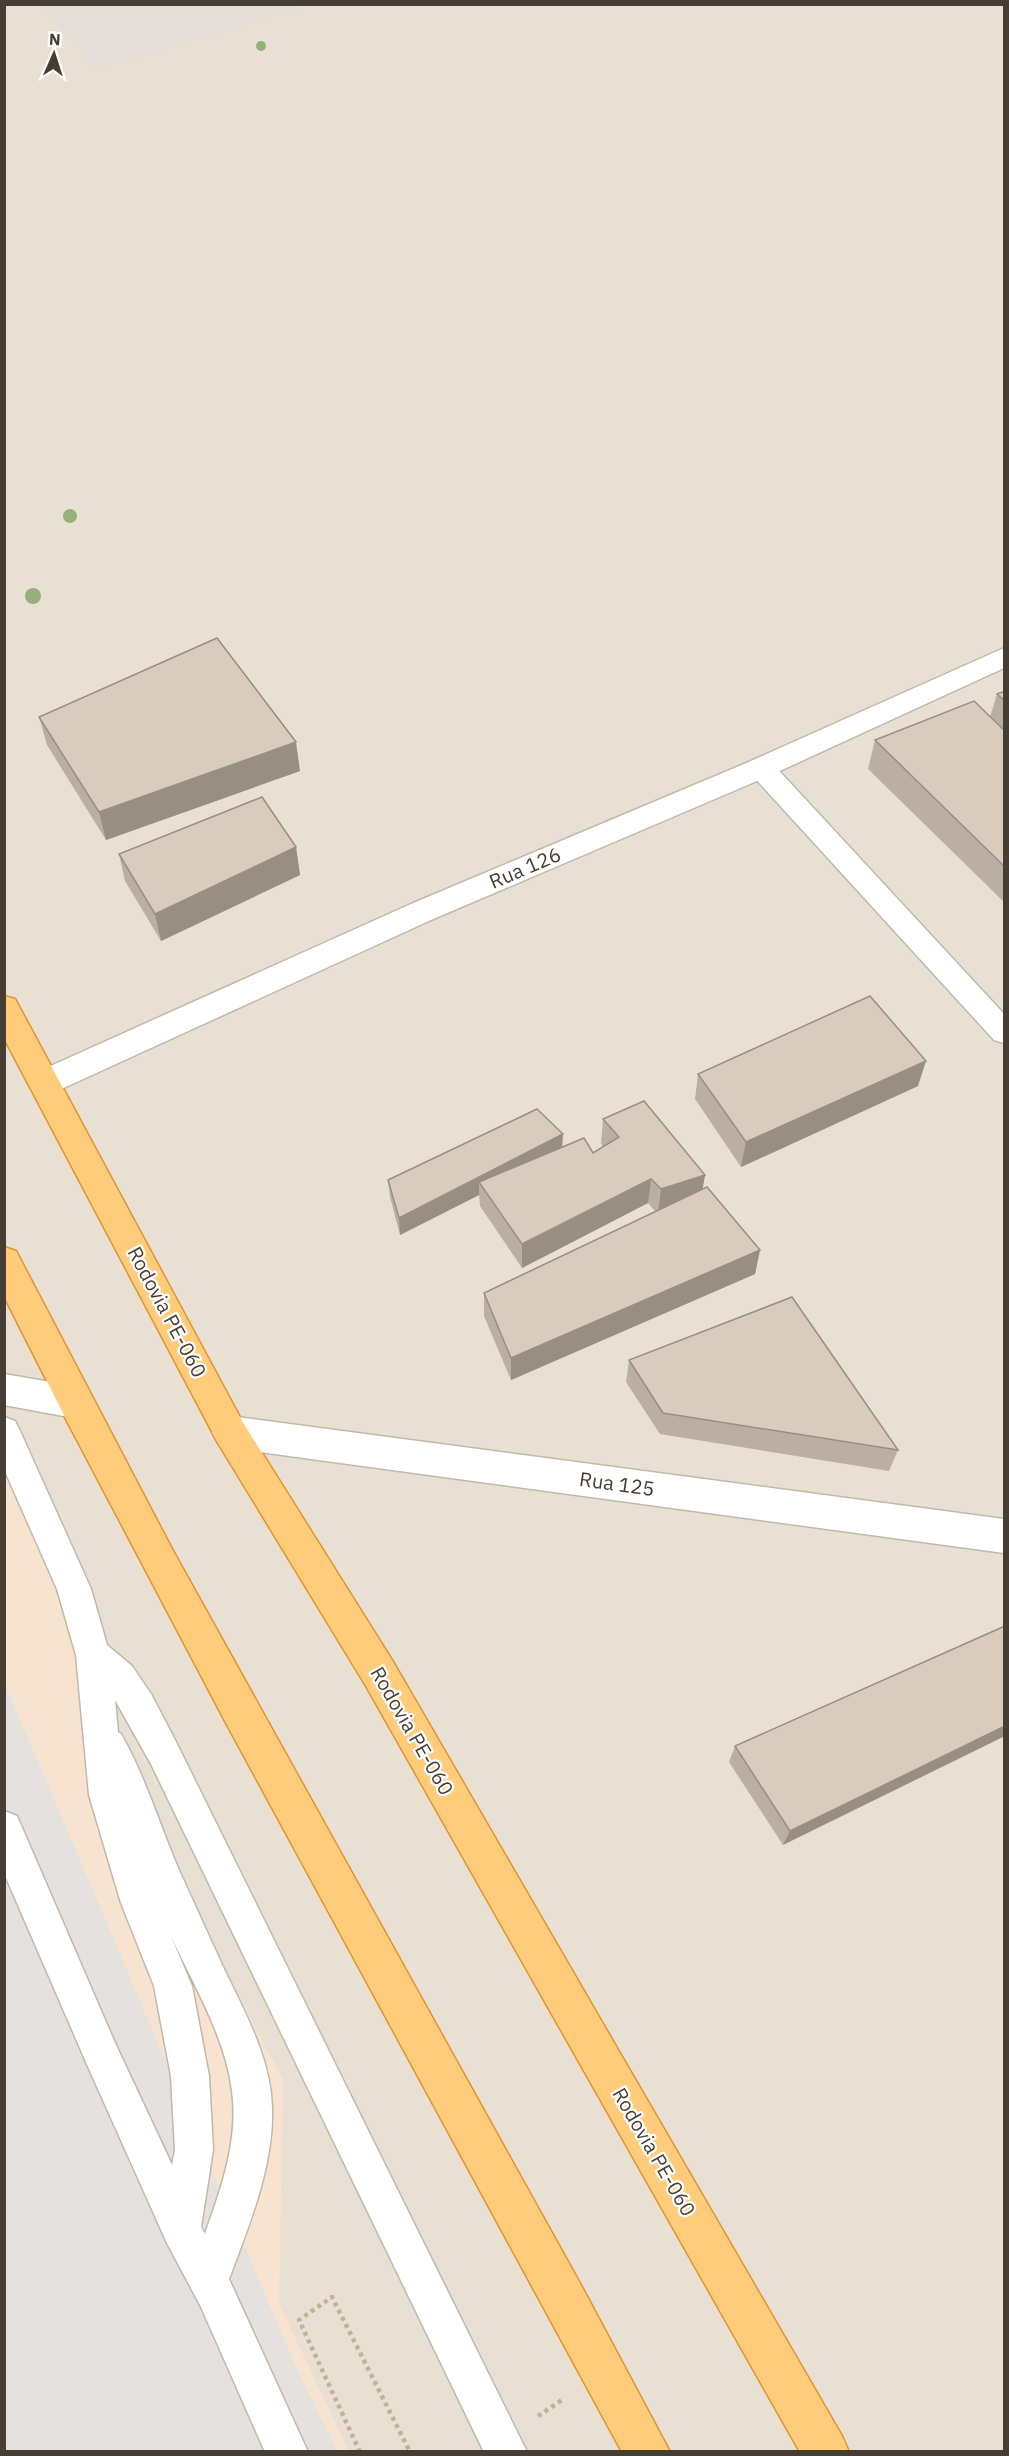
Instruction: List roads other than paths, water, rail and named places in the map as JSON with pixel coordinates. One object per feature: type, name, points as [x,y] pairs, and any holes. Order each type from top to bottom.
[{"type":"highway","name":"Rodovia PE-060","points":[[4,1008],[46,1082],[230,1432],[379,1673],[826,2451]]},
{"type":"highway","points":[[4,1261],[74,1402],[180,1601],[647,2451]]},
{"type":"street","name":"Rua 126","points":[[46,1082],[421,912],[761,768],[1005,657]]},
{"type":"street","points":[[4,1389],[74,1402]]},
{"type":"street","name":"Rua 125","points":[[230,1432],[1005,1536]]},
{"type":"lane","points":[[761,768],[1005,1032]]},
{"type":"lane","points":[[4,1431],[74,1589],[93,1655],[108,1795],[139,1904],[173,1986],[190,2076],[194,2150],[181,2229]]},
{"type":"lane","points":[[93,1655],[120,1678],[158,1743],[504,2446]]},
{"type":"lane","points":[[102,1733],[128,1784],[151,1847],[236,2037],[250,2074],[253,2110],[249,2148],[232,2214],[209,2279]]},
{"type":"lane","points":[[4,1828],[80,2006],[181,2229],[209,2279],[287,2451]]}]
